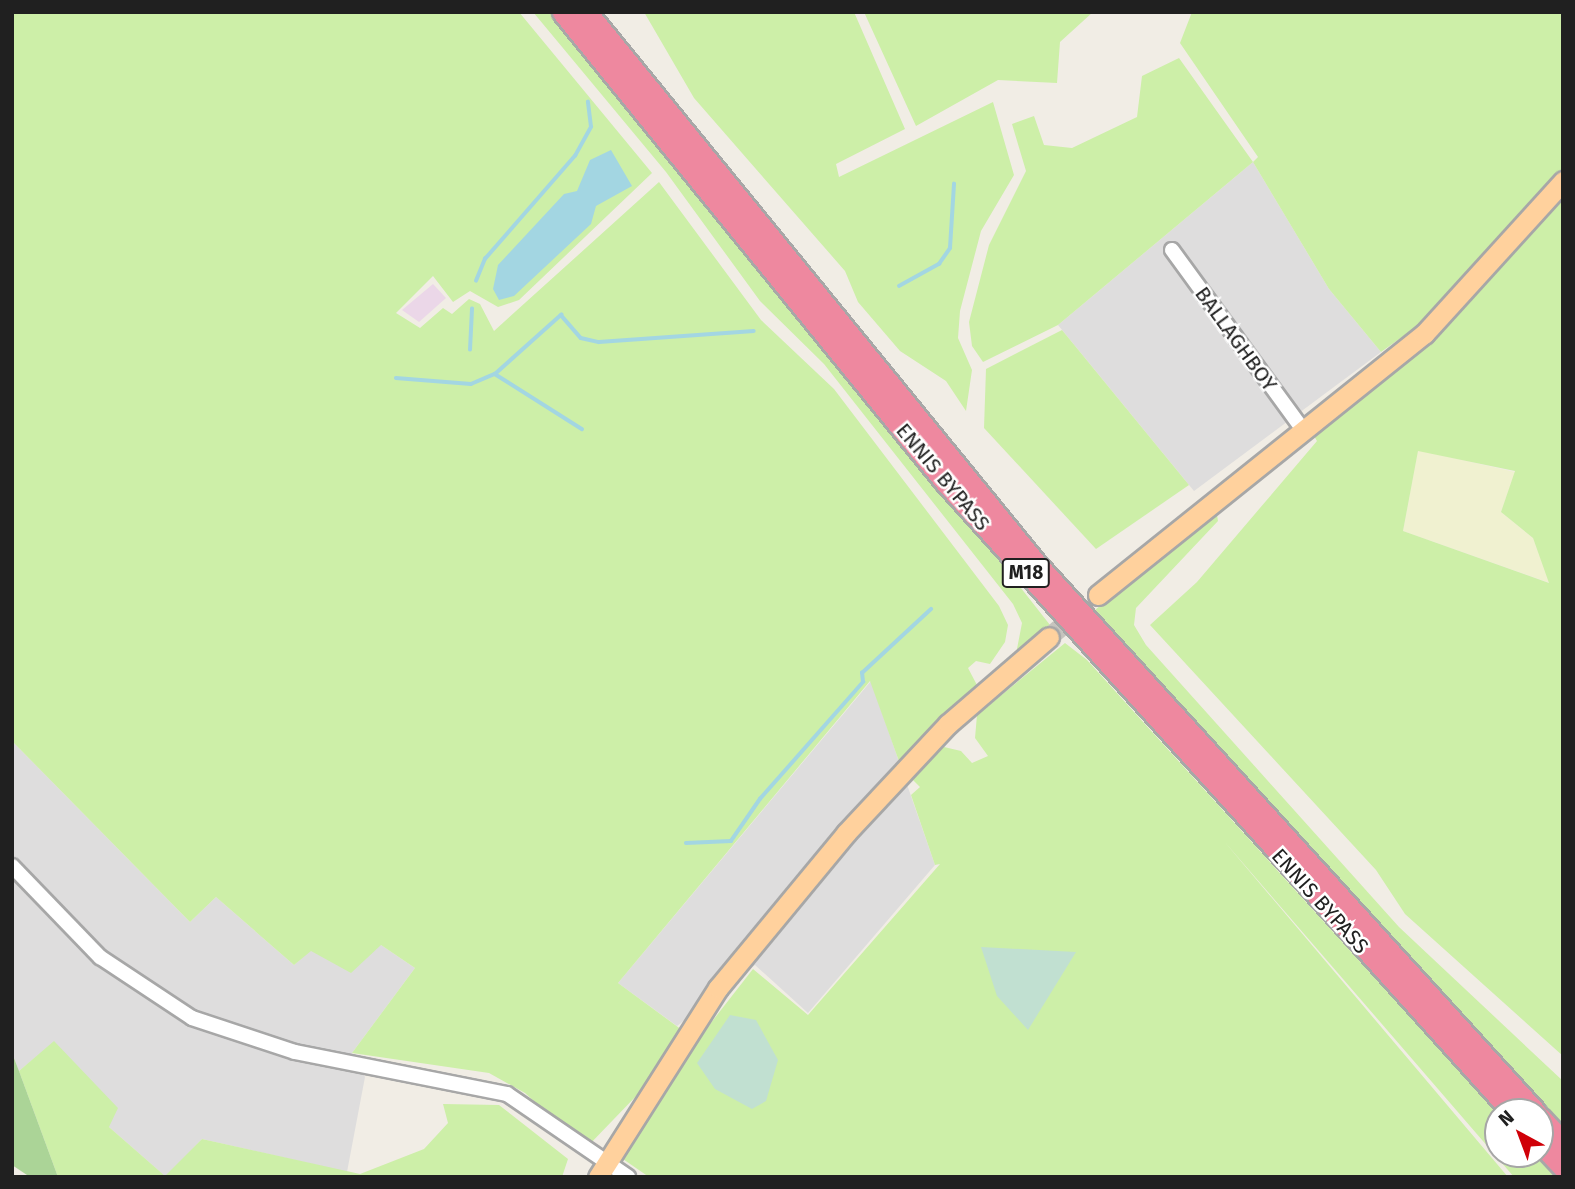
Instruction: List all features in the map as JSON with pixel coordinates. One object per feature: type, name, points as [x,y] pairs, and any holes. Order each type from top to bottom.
[{"type":"highway","name":"ENNIS BYPASS","points":[[564,12],[944,480],[1500,1098]]},
{"type":"highway","name":"ENNIS BYPASS","points":[[586,12],[1035,563],[1522,1098]]},
{"type":"main road","points":[[1098,595],[1302,428],[1424,334],[1563,181]]},
{"type":"main road","points":[[602,1170],[718,988],[846,833],[948,724],[1049,638]]},
{"type":"street","name":"BALLAGHBOY","points":[[1172,250],[1302,428]]},
{"type":"street","points":[[12,866],[100,957],[192,1018],[295,1052],[488,1088],[522,1101],[563,1131],[602,1170],[628,1177]]},
{"type":"shaded area","points":[[1253,162],[1329,289],[1381,352],[1194,491],[1058,325]]},
{"type":"shaded area","points":[[433,284],[446,298],[419,322],[402,310]]},
{"type":"shaded area","points":[[871,681],[935,865],[808,1013],[755,965],[677,1026],[618,983]]},
{"type":"shaded area","points":[[12,741],[190,922],[216,897],[294,965],[311,950],[381,945],[415,968],[352,1053],[365,1077],[347,1172],[202,1139],[166,1177],[109,1127],[54,1042],[19,1071],[12,1053]]},
{"type":"green space","points":[[12,12],[519,12],[652,173],[519,300],[498,307],[470,291],[453,302],[433,276],[396,313],[420,328],[443,308],[452,314],[469,299],[480,304],[494,331],[659,182],[761,320],[834,389],[999,606],[1008,625],[1005,642],[990,664],[976,661],[968,668],[978,687],[900,764],[870,681],[618,983],[682,1030],[640,1092],[586,1148],[525,1093],[489,1073],[352,1053],[415,968],[381,945],[351,973],[311,951],[294,965],[216,897],[190,922],[12,741]]},
{"type":"green space","points":[[533,12],[568,12],[1050,625],[1016,654],[1022,623],[1013,604],[824,364],[760,301],[666,172]]},
{"type":"green space","points":[[644,12],[854,12],[905,129],[836,164],[839,177],[993,102],[1014,175],[981,231],[960,311],[958,338],[972,370],[966,411],[946,381],[900,351],[858,302],[845,271],[694,98]]},
{"type":"green space","points":[[864,12],[1093,12],[1060,42],[1057,83],[998,80],[916,126]]},
{"type":"green space","points":[[1192,12],[1563,12],[1563,168],[1416,327],[1381,352],[1329,289],[1253,162],[1258,157],[1180,43]]},
{"type":"green space","points":[[1179,58],[1253,162],[1058,325],[983,362],[972,346],[969,322],[989,245],[1026,171],[1012,124],[1034,116],[1044,145],[1072,148],[1137,117],[1142,76]]},
{"type":"green space","points":[[1563,188],[1563,1056],[1405,914],[1376,870],[1150,625],[1197,582],[1317,441],[1311,431]],"holes":[[[1418,451],[1515,471],[1501,512],[1533,538],[1549,583],[1403,531]]]},
{"type":"green space","points":[[1062,330],[1189,485],[1096,549],[984,428],[986,369]]},
{"type":"green space","points":[[1418,450],[1515,472],[1501,512],[1533,538],[1550,583],[1403,531]]},
{"type":"green space","points":[[1216,509],[1218,521],[1136,608],[1134,625],[1146,645],[1399,927],[1563,1081],[1563,1125],[1554,1115],[1554,1098],[1538,1098],[1095,610]]},
{"type":"green space","points":[[1065,643],[1087,660],[1484,1099],[1484,1142],[1223,840],[1484,1149],[1484,1168],[1500,1168],[1508,1177],[649,1177],[620,1157],[671,1074],[753,969],[808,1015],[940,864],[935,865],[911,795],[920,787],[910,777],[944,747],[961,751],[972,763],[988,756],[975,738],[977,715]]},
{"type":"green space","points":[[981,947],[1076,952],[1028,1030],[997,996]]},
{"type":"green space","points":[[730,1015],[756,1020],[778,1060],[766,1101],[752,1109],[715,1089],[697,1063]]},
{"type":"green space","points":[[54,1041],[118,1108],[109,1127],[165,1176],[202,1139],[360,1174],[424,1149],[448,1123],[443,1104],[499,1105],[568,1159],[562,1177],[58,1177],[19,1071]]},
{"type":"green space","points":[[12,1053],[58,1177],[30,1177],[12,1165]]},
{"type":"green space","points":[[1506,1168],[1547,1168],[1555,1177],[1514,1177]]},
{"type":"water","points":[[611,150],[632,186],[596,206],[591,224],[514,296],[499,300],[493,289],[498,265],[564,194],[577,191],[590,160]]},
{"type":"waterway","points":[[476,281],[485,259],[575,156],[591,127],[588,102]]},
{"type":"waterway","points":[[899,286],[939,264],[950,248],[954,184]]},
{"type":"waterway","points":[[470,350],[472,309]]},
{"type":"waterway","points":[[396,378],[471,384],[495,374],[561,315],[581,338],[599,342],[754,331]]},
{"type":"waterway","points":[[495,374],[582,429]]},
{"type":"waterway","points":[[686,843],[731,841],[760,799],[863,682],[862,673],[931,609]]},
{"type":"tunnel","points":[[1049,637],[1098,595]]}]
